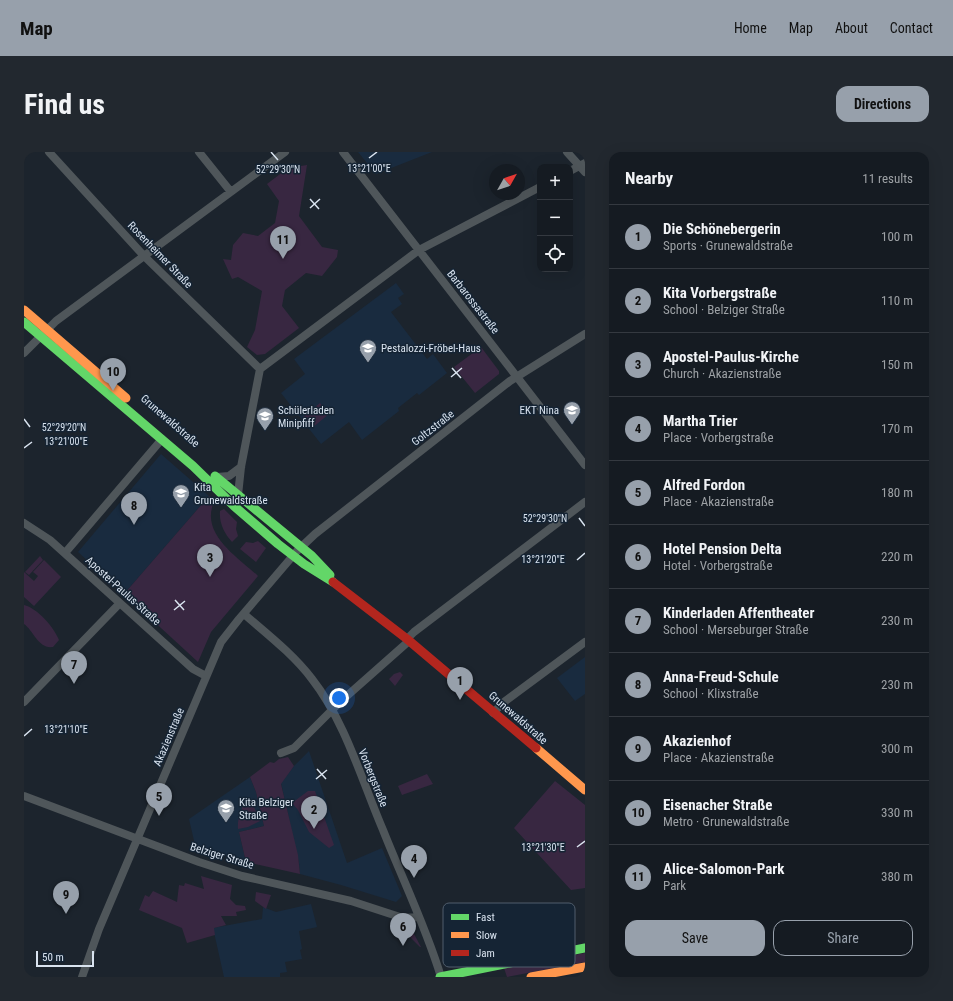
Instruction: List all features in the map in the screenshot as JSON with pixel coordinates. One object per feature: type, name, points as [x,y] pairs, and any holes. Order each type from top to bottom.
[{"type":"main road","name":"Grunewaldstraße","points":[[24,310],[238,495],[301,547],[342,588]]},
{"type":"main road","name":"Grunewaldstraße","points":[[24,322],[193,466],[257,526],[293,555],[342,588],[408,640],[585,790]]},
{"type":"main road","points":[[575,950],[585,948]]},
{"type":"main road","points":[[440,977],[485,967]]},
{"type":"main road","points":[[531,977],[585,967]]},
{"type":"street","name":"Rosenheimer Straße","points":[[49,152],[144,256],[260,369]]},
{"type":"street","points":[[199,152],[231,192]]},
{"type":"street","points":[[24,353],[47,329],[285,152]]},
{"type":"street","name":"Barbarossastraße","points":[[343,152],[585,465]]},
{"type":"street","points":[[567,152],[583,167],[573,170]]},
{"type":"street","points":[[238,495],[241,467],[260,369],[419,250],[537,189]]},
{"type":"street","name":"Goltzstraße","points":[[301,547],[517,376],[585,334]]},
{"type":"street","points":[[65,553],[162,439]]},
{"type":"street","points":[[217,477],[229,476],[241,467]]},
{"type":"street","points":[[282,752],[294,748],[332,710],[408,640],[414,632],[585,502]]},
{"type":"street","points":[[257,526],[264,517]]},
{"type":"street","name":"Apostel-Paulus-Straße","points":[[24,522],[50,540],[193,669],[206,676]]},
{"type":"street","name":"Akazienstraße","points":[[82,977],[99,929],[221,642],[301,547]]},
{"type":"street","points":[[24,702],[120,603]]},
{"type":"street","name":"Vorbergstraße","points":[[244,614],[302,667],[319,688],[332,710],[418,917],[440,977]]},
{"type":"street","points":[[493,713],[504,702],[585,642]]},
{"type":"street","points":[[24,689],[31,696]]},
{"type":"street","name":"Belziger Straße","points":[[24,796],[199,862],[242,876],[309,890],[403,918],[418,917]]},
{"type":"street","points":[[489,967],[492,977]]},
{"type":"shaded area","points":[[358,152],[432,152],[376,174]]},
{"type":"shaded area","points":[[307,165],[299,216],[322,247],[338,250],[337,257],[322,276],[306,273],[285,290],[282,306],[299,328],[265,354],[257,355],[247,347],[255,330],[262,291],[238,277],[232,279],[223,259],[231,260],[233,245],[243,233],[258,236],[275,223],[279,201],[267,184],[288,168]]},
{"type":"shaded area","name":"Pestalozzi-Fröbel-Haus","points":[[396,283],[404,294],[398,298],[402,304],[391,312],[427,359],[433,354],[447,373],[419,395],[417,393],[398,408],[399,411],[362,440],[349,422],[321,444],[281,393],[305,374],[294,359]]},
{"type":"shaded area","points":[[481,347],[499,371],[499,374],[475,393],[454,367]]},
{"type":"shaded area","points":[[320,403],[329,414],[312,428],[303,417]]},
{"type":"shaded area","points":[[161,454],[209,496],[124,594],[78,552]]},
{"type":"shaded area","points":[[209,496],[215,500],[211,512],[212,523],[216,534],[231,552],[258,576],[211,632],[198,662],[124,594]]},
{"type":"shaded area","points":[[224,509],[237,522],[236,529],[238,536],[232,542],[221,524],[220,511]]},
{"type":"shaded area","points":[[258,541],[266,548],[256,562],[240,549],[246,542],[253,543]]},
{"type":"shaded area","points":[[40,556],[43,560],[29,575],[25,572]]},
{"type":"shaded area","points":[[44,560],[61,577],[34,606],[24,597],[24,572],[34,581],[38,576],[33,572]]},
{"type":"shaded area","points":[[24,605],[39,614],[53,629],[59,640],[53,647],[48,647],[40,642],[24,624]]},
{"type":"shaded area","points":[[585,657],[585,694],[575,701],[557,678]]},
{"type":"shaded area","points":[[400,672],[403,675],[395,686],[389,679],[394,674]]},
{"type":"shaded area","points":[[309,751],[347,863],[382,848],[402,896],[396,902],[300,874],[299,863],[281,783],[294,766]]},
{"type":"shaded area","points":[[288,757],[294,766],[281,784],[298,855],[300,874],[246,862],[239,832],[264,826],[256,792],[250,777],[270,762],[274,763],[279,759]]},
{"type":"shaded area","points":[[427,774],[433,784],[402,795],[398,786]]},
{"type":"shaded area","name":"Kita Belziger Straße","points":[[250,777],[256,792],[264,826],[239,832],[246,862],[195,845],[189,819]]},
{"type":"shaded area","points":[[555,781],[585,805],[585,888],[571,890],[514,828]]},
{"type":"shaded area","points":[[308,791],[315,791],[334,845],[329,848],[309,832],[298,810],[292,803]]},
{"type":"shaded area","points":[[248,799],[254,807],[260,821],[248,827],[238,829],[240,813],[243,805]]},
{"type":"shaded area","points":[[201,876],[232,885],[230,899],[236,905],[245,906],[246,910],[236,912],[237,916],[221,916],[226,925],[214,928],[215,935],[187,943],[182,928],[139,910],[145,895],[149,897],[153,891],[177,902],[179,885],[184,886],[185,883],[204,889]]},
{"type":"shaded area","points":[[256,892],[271,895],[266,909],[255,901]]},
{"type":"shaded area","points":[[311,904],[317,927],[299,931],[302,959],[285,962],[287,972],[280,973],[280,977],[224,977],[213,928],[262,919],[263,907],[276,912]]},
{"type":"shaded area","points":[[407,921],[421,947],[405,932]]},
{"type":"shaded area","points":[[585,953],[585,962],[575,964],[575,955]]},
{"type":"shaded area","points":[[509,967],[559,967],[507,977],[504,968]]},
{"type":"traffic: fast","points":[[24,322],[193,466],[234,506],[278,544],[304,564],[333,582]]},
{"type":"traffic: fast","points":[[215,476],[312,556],[330,575]]},
{"type":"traffic: fast","points":[[575,950],[585,948]]},
{"type":"traffic: fast","points":[[440,977],[490,967]]},
{"type":"traffic: slow","points":[[24,310],[126,398]]},
{"type":"traffic: slow","points":[[536,748],[585,790]]},
{"type":"traffic: slow","points":[[531,977],[585,967]]},
{"type":"traffic: jam","points":[[333,582],[407,639],[536,748]]},
{"type":"place","name":"Alice-Salomon-Park","points":[[283,259]]},
{"type":"place","name":"Pestalozzi-Fröbel-Haus","points":[[368,363]]},
{"type":"place","name":"Eisenacher Straße","points":[[113,391]]},
{"type":"place","name":"EKT Nina","points":[[572,425]]},
{"type":"place","name":"Schülerladen Minipfiff","points":[[265,431]]},
{"type":"place","name":"Kita Grunewaldstraße","points":[[181,508]]},
{"type":"place","name":"Anna-Freud-Schule","points":[[134,525]]},
{"type":"place","name":"Apostel-Paulus-Kirche","points":[[210,577]]},
{"type":"place","name":"Kinderladen Affentheater","points":[[74,684]]},
{"type":"place","name":"Die Schönebergerin","points":[[460,700]]},
{"type":"place","name":"Alfred Fordon","points":[[159,816]]},
{"type":"place","name":"Kita Belziger Straße","points":[[226,823]]},
{"type":"place","name":"Kita Vorbergstraße","points":[[314,829]]},
{"type":"place","name":"Martha Trier","points":[[414,878]]},
{"type":"place","name":"Akazienhof","points":[[66,914]]},
{"type":"place","name":"Hotel Pension Delta","points":[[403,946]]}]
